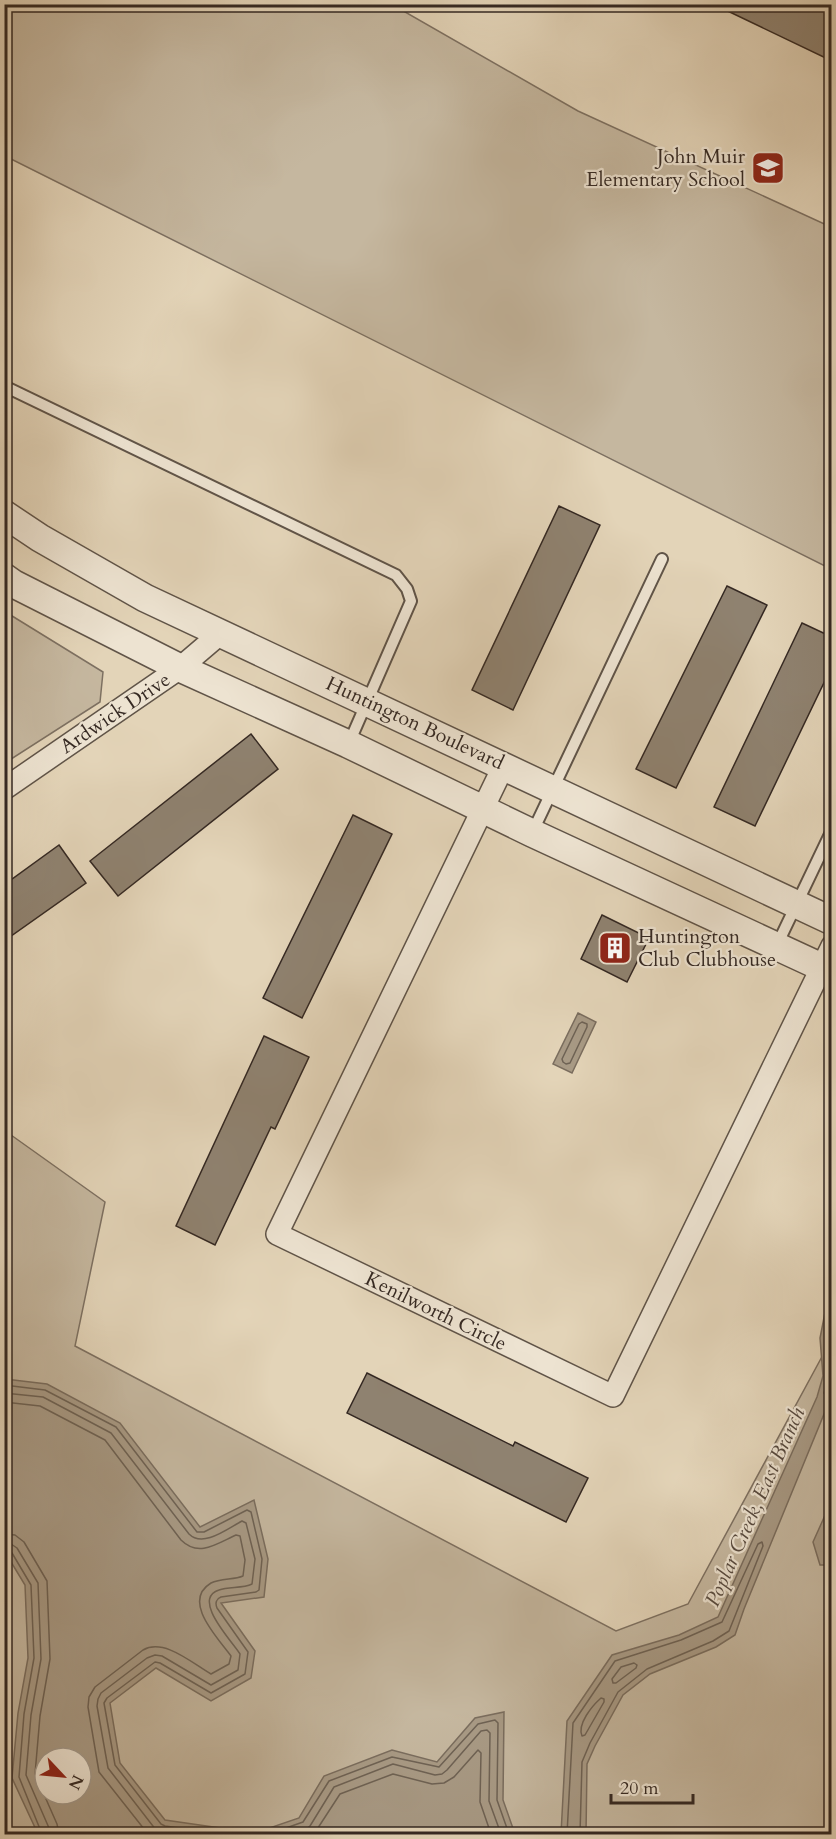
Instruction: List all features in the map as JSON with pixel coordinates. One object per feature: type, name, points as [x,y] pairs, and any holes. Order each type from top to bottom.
[{"type":"street","name":"Huntington Boulevard","points":[[4,514],[40,538],[145,598],[504,765],[831,921]]},
{"type":"street","points":[[4,577],[180,668],[348,744],[532,833],[777,945],[828,962]]},
{"type":"street","name":"Ardwick Drive","points":[[4,789],[180,668],[221,633]]},
{"type":"street","name":"Kenilworth Circle","points":[[504,765],[277,1234],[613,1396],[828,962]]},
{"type":"lane","points":[[4,386],[396,575],[411,601],[348,744]]},
{"type":"lane","points":[[532,833],[662,559]]},
{"type":"lane","points":[[777,945],[831,830]]},
{"type":"shaded area","points":[[4,5],[393,5],[578,111],[831,227],[831,569],[5,156]]},
{"type":"shaded area","points":[[4,611],[103,672],[100,702],[5,763]]},
{"type":"shaded area","points":[[4,1130],[105,1202],[75,1346],[616,1631],[688,1604],[831,1340],[831,1834],[5,1834]]},
{"type":"water","points":[[578,1013],[596,1022],[572,1073],[553,1064]]},
{"type":"water","points":[[831,1282],[831,1397],[735,1635],[716,1647],[650,1674],[623,1695],[587,1764],[586,1834],[561,1834],[567,1721],[612,1655],[679,1635],[718,1617],[817,1397],[823,1376],[820,1338]]},
{"type":"water","points":[[5,1379],[47,1384],[120,1423],[200,1527],[254,1500],[268,1559],[264,1597],[221,1603],[255,1651],[251,1678],[211,1701],[156,1668],[110,1703],[120,1763],[165,1820],[255,1833],[299,1818],[324,1776],[392,1750],[437,1762],[475,1718],[504,1712],[503,1800],[515,1834],[38,1834],[12,1778],[18,1713],[28,1658],[25,1585],[5,1552]]},
{"type":"water","points":[[831,1502],[831,1565],[820,1565],[813,1542]]},
{"type":"building","points":[[713,4],[832,4],[832,61]]},
{"type":"building","points":[[559,506],[600,525],[513,710],[472,690]]},
{"type":"building","points":[[727,586],[767,605],[676,788],[636,769]]},
{"type":"building","points":[[802,623],[832,637],[832,666],[755,826],[714,807]]},
{"type":"building","points":[[251,734],[278,769],[118,896],[90,861]]},
{"type":"building","points":[[353,815],[392,834],[302,1018],[263,998]]},
{"type":"building","points":[[59,845],[86,883],[4,941],[4,885]]},
{"type":"building","name":"Huntington Club Clubhouse","points":[[602,915],[649,938],[627,982],[581,959]]},
{"type":"building","points":[[264,1036],[309,1057],[275,1129],[271,1127],[215,1245],[176,1226]]},
{"type":"building","points":[[367,1373],[513,1446],[515,1442],[588,1478],[566,1522],[347,1413]]},
{"type":"place","name":"John Muir Elementary School","points":[[768,168]]},
{"type":"place","name":"Huntington Club Clubhouse","points":[[615,948]]},
{"type":"water label","name":"Poplar Creek, East Branch","points":[[755,1507]]}]
